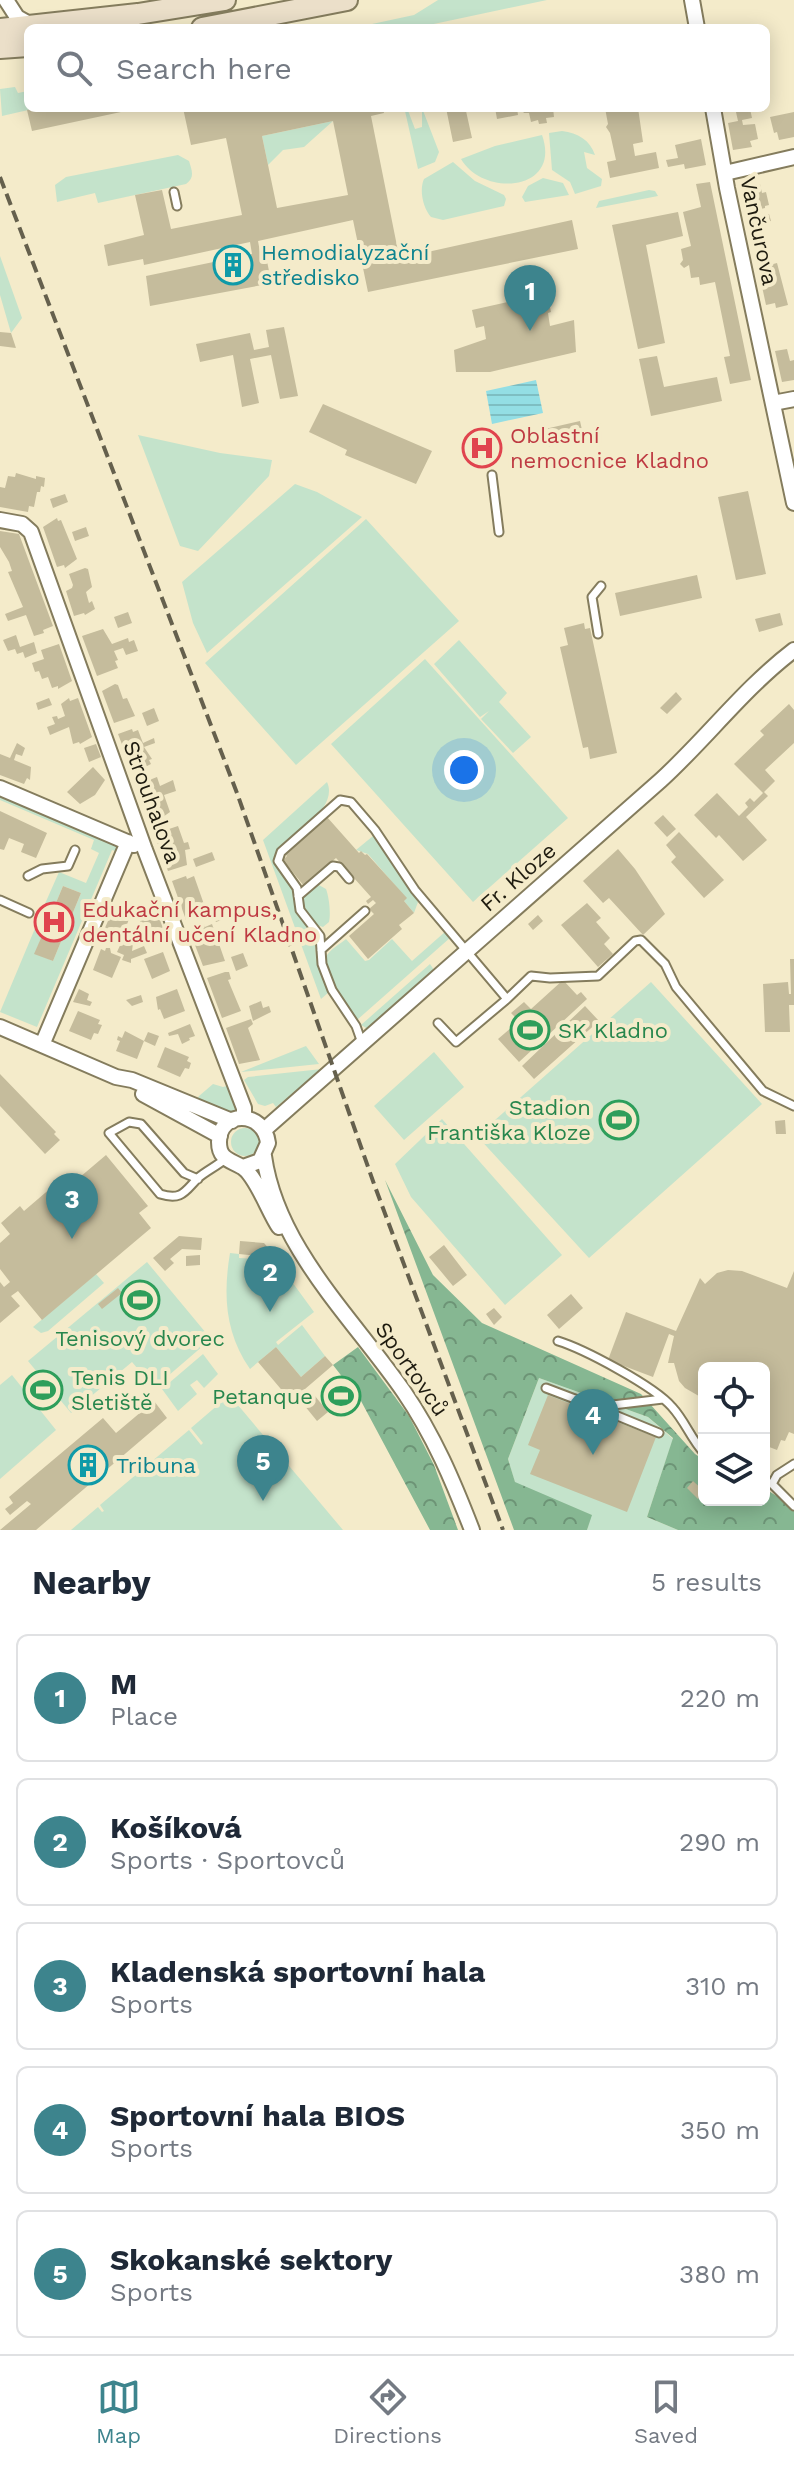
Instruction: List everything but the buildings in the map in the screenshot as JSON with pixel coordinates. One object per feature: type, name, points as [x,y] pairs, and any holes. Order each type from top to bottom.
[{"type":"main road","points":[[96,24],[225,0]]},
{"type":"main road","points":[[223,24],[347,0]]},
{"type":"main road","points":[[1,41],[24,37]]},
{"type":"street","points":[[6,0],[24,26]]},
{"type":"street","points":[[692,0],[696,24]]},
{"type":"street","name":"Vančurova","points":[[714,112],[794,503]]},
{"type":"street","points":[[725,173],[794,157]]},
{"type":"street","points":[[773,403],[794,399]]},
{"type":"street","name":"Strouhalova","points":[[0,520],[22,524],[31,532],[145,850],[244,1108],[238,1119]]},
{"type":"street","name":"Fr. Kloze","points":[[264,1130],[690,753],[743,694],[794,650]]},
{"type":"street","points":[[0,788],[145,850]]},
{"type":"street","points":[[42,1045],[128,842]]},
{"type":"street","points":[[0,1027],[116,1077],[259,1124],[264,1130]]},
{"type":"street","points":[[116,1077],[124,1085],[220,1136]]},
{"type":"street","points":[[238,1119],[222,1129],[219,1144],[225,1159],[243,1167],[253,1165],[264,1156]]},
{"type":"street","name":"Sportovců","points":[[264,1130],[268,1143],[264,1156],[269,1180],[295,1244]]},
{"type":"street","name":"Sportovců","points":[[243,1167],[275,1221],[295,1244],[425,1424],[450,1472],[472,1530]]},
{"type":"lane","points":[[174,192],[177,206]]},
{"type":"lane","points":[[492,475],[499,532]]},
{"type":"lane","points":[[598,634],[592,597],[601,586]]},
{"type":"lane","points":[[362,1043],[356,1026],[332,990],[322,964],[320,936],[300,910],[296,886],[278,861],[279,854],[338,801],[348,800],[375,830],[415,890],[507,999]]},
{"type":"lane","points":[[28,876],[42,869],[68,866],[75,850]]},
{"type":"lane","points":[[298,896],[333,866],[339,867],[349,879]]},
{"type":"lane","points":[[0,900],[29,913]]},
{"type":"lane","points":[[321,950],[365,911]]},
{"type":"lane","points":[[438,1023],[456,1042],[531,976],[598,976],[635,941],[641,940],[665,964],[676,987],[763,1091],[794,1106]]},
{"type":"lane","points":[[198,1179],[184,1173],[141,1124],[129,1122],[109,1133],[160,1194],[184,1194],[225,1159]]},
{"type":"lane","points":[[558,1341],[578,1347],[663,1399],[672,1407],[698,1446]]},
{"type":"lane","points":[[546,1388],[659,1433]]},
{"type":"lane","points":[[596,1407],[663,1399]]},
{"type":"lane","points":[[770,1481],[794,1464]]},
{"type":"lane","points":[[770,1485],[794,1506]]},
{"type":"green space","points":[[438,0],[547,0],[434,24],[372,24],[414,15]]},
{"type":"green space","points":[[15,87],[18,93],[24,92],[24,111],[2,116],[0,89]]},
{"type":"green space","points":[[405,112],[409,112],[415,129],[422,127],[424,112],[439,152],[435,162],[418,169]]},
{"type":"green space","points":[[333,121],[304,147],[283,150],[268,165],[262,136]]},
{"type":"green space","points":[[549,133],[573,133],[590,145],[595,155],[584,152],[587,168],[602,179],[601,186],[575,194],[570,182],[552,170]]},
{"type":"green space","points":[[542,135],[545,154],[541,168],[518,183],[486,180],[461,159],[495,146]]},
{"type":"green space","points":[[178,155],[189,161],[191,168],[192,176],[186,184],[98,203],[95,193],[57,202],[55,185],[66,177]]},
{"type":"green space","points":[[453,162],[475,181],[504,195],[504,206],[443,220],[431,217],[423,199],[424,179]]},
{"type":"green space","points":[[543,178],[563,183],[569,195],[525,202],[522,197],[528,186]]},
{"type":"green space","points":[[655,191],[658,196],[596,208],[599,201]]},
{"type":"green space","points":[[0,256],[22,318],[11,333],[0,295]]},
{"type":"green space","points":[[138,435],[220,453],[272,460],[269,476],[198,551],[180,546]]},
{"type":"green space","points":[[295,484],[317,492],[362,517],[207,653],[193,623],[182,582]]},
{"type":"green space","points":[[366,519],[459,621],[296,765],[205,663]]},
{"type":"green space","points":[[459,640],[507,693],[499,702],[531,737],[513,753],[481,719],[489,711],[480,717],[434,664]]},
{"type":"green space","points":[[425,659],[568,818],[473,902],[331,744]]},
{"type":"green space","points":[[327,782],[327,802],[321,811],[276,851],[274,857],[295,892],[299,915],[315,934],[316,959],[329,992],[321,999],[263,840]]},
{"type":"green space","points":[[0,794],[119,847],[119,852],[112,850],[37,1027],[0,1012],[36,926],[45,929],[35,953],[53,961],[81,893],[63,886],[53,910],[44,906],[59,872],[86,883],[99,853],[91,849],[94,840],[0,800]]},
{"type":"green space","points":[[373,836],[418,902],[414,913],[404,901],[406,898],[368,854],[356,850]]},
{"type":"green space","points":[[317,884],[326,889],[329,901],[329,922],[323,927],[317,925],[300,904],[301,899]]},
{"type":"green space","points":[[446,931],[451,937],[357,1020],[327,971],[325,963],[330,952],[346,939],[365,961],[392,939],[412,961]]},
{"type":"green space","points":[[430,964],[434,970],[368,1029],[361,1025]]},
{"type":"green space","name":"Stadion Františka Kloze","points":[[651,982],[762,1104],[589,1258],[477,1136]]},
{"type":"green space","points":[[306,1046],[319,1064],[241,1072]]},
{"type":"green space","points":[[434,1052],[464,1087],[404,1140],[374,1106]]},
{"type":"green space","points":[[322,1069],[276,1107],[273,1103],[265,1106],[258,1104],[244,1080],[248,1077]]},
{"type":"green space","points":[[213,1084],[223,1087],[230,1085],[238,1109],[232,1114],[196,1102]]},
{"type":"green space","points":[[442,1119],[562,1255],[505,1305],[411,1197],[395,1164]]},
{"type":"green space","points":[[245,1128],[255,1132],[259,1142],[255,1152],[245,1156],[235,1152],[231,1142],[235,1132]]},
{"type":"green space","points":[[385,1180],[433,1275],[482,1323],[641,1394],[698,1456],[698,1506],[770,1506],[770,1492],[794,1507],[794,1530],[678,1530],[647,1517],[673,1438],[648,1417],[539,1378],[508,1459],[515,1482],[592,1515],[587,1530],[514,1530]]},
{"type":"green space","points":[[230,1253],[239,1254],[239,1258],[256,1259],[262,1266],[288,1268],[287,1275],[314,1312],[276,1342],[278,1345],[302,1325],[325,1356],[301,1377],[276,1347],[250,1369],[235,1342],[228,1313]]},
{"type":"green space","name":"Tenisový dvorec","points":[[147,1262],[211,1339],[154,1388],[132,1362],[71,1413],[28,1361]]},
{"type":"green space","points":[[96,1274],[104,1283],[48,1331],[41,1333],[33,1327]]},
{"type":"green space","points":[[358,1347],[409,1416],[434,1465],[458,1530],[430,1530],[361,1401],[333,1365]]},
{"type":"green space","points":[[203,1354],[218,1374],[204,1388],[197,1380],[190,1385],[197,1394],[178,1411],[162,1389]]},
{"type":"green space","name":"Tenisový dvorec","points":[[12,1375],[56,1430],[0,1479],[0,1385]]},
{"type":"green space","name":"Petanque","points":[[339,1375],[361,1401],[343,1416],[322,1390]]},
{"type":"green space","points":[[539,1378],[648,1417],[673,1439],[647,1517],[678,1530],[587,1530],[591,1515],[515,1483],[508,1459]]},
{"type":"green space","points":[[232,1398],[343,1530],[71,1530],[98,1507],[104,1511],[100,1505],[189,1430],[201,1445],[203,1443],[191,1428],[219,1404]]},
{"type":"water","points":[[536,380],[543,413],[492,424],[486,391]]},
{"type":"railway","points":[[0,177],[237,793],[374,1184],[503,1530]]},
{"type":"place","name":"Hemodialyzační středisko","points":[[233,265]]},
{"type":"place","name":"M","points":[[530,331]]},
{"type":"place","name":"Oblastní nemocnice Kladno","points":[[482,448]]},
{"type":"place","name":"Edukační kampus, dentální učení Kladno","points":[[54,922]]},
{"type":"place","name":"SK Kladno","points":[[530,1030]]},
{"type":"place","name":"Stadion Františka Kloze","points":[[619,1120]]},
{"type":"place","name":"Kladenská sportovní hala","points":[[72,1239]]},
{"type":"place","name":"Tenisový dvorec","points":[[140,1300]]},
{"type":"place","name":"Košíková","points":[[270,1312]]},
{"type":"place","name":"Tenis DLI Sletiště","points":[[43,1390]]},
{"type":"place","name":"Petanque","points":[[341,1396]]},
{"type":"place","name":"Sportovní hala BIOS","points":[[593,1455]]},
{"type":"place","name":"Tribuna","points":[[88,1465]]},
{"type":"place","name":"Skokanské sektory","points":[[263,1501]]}]
